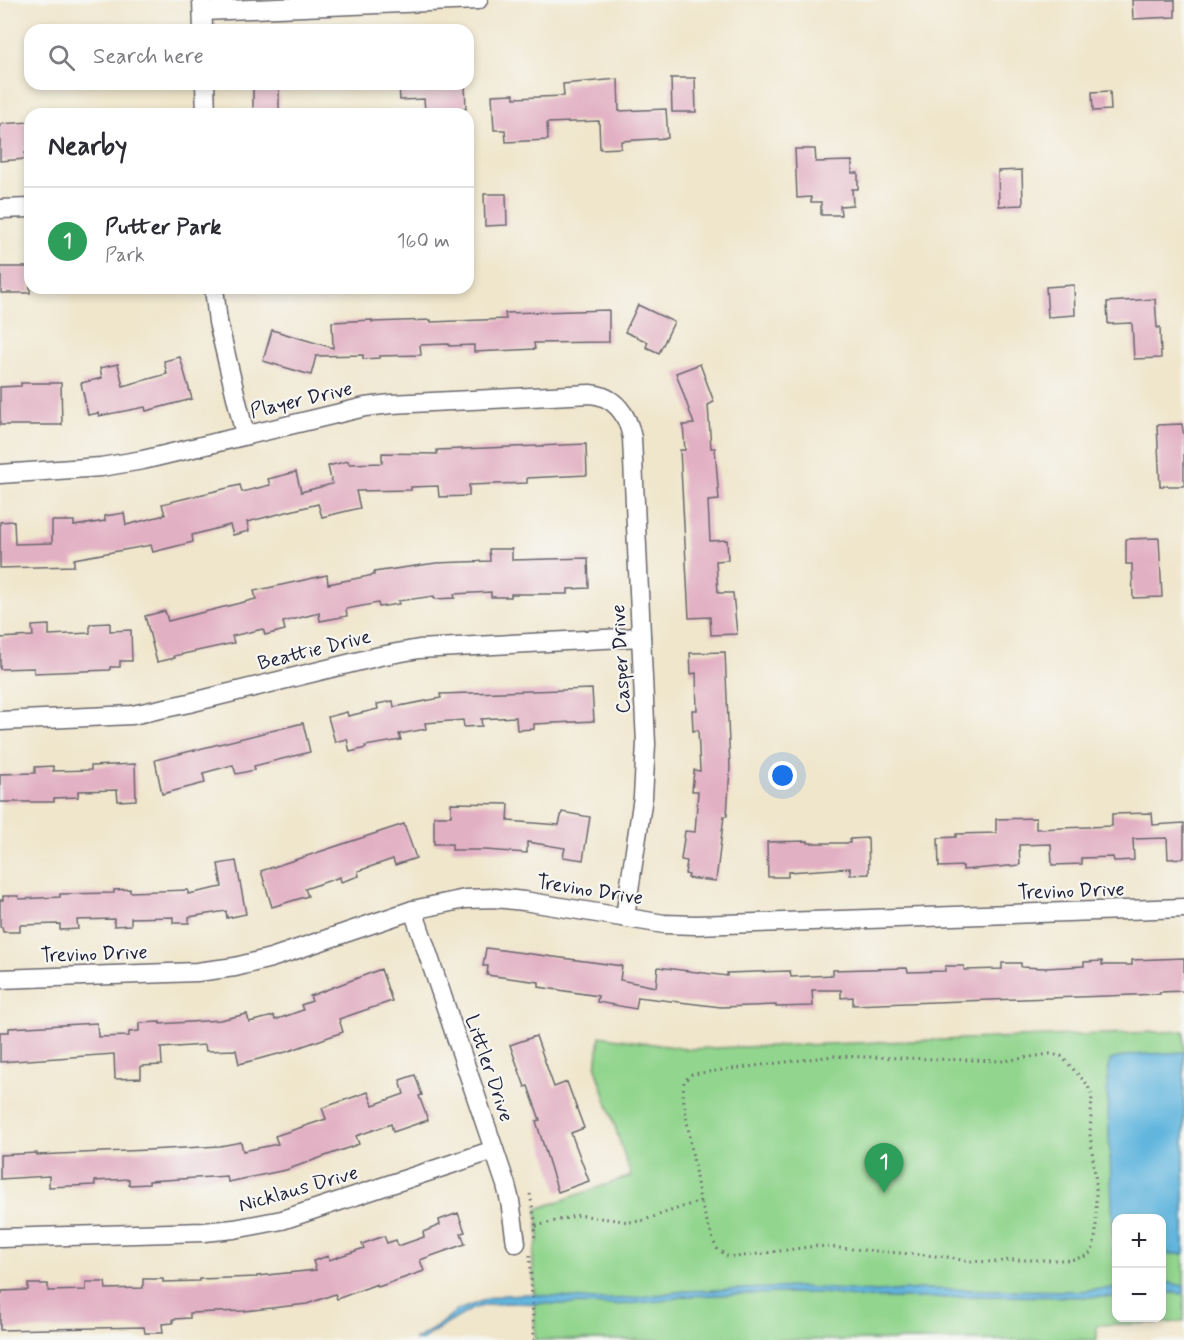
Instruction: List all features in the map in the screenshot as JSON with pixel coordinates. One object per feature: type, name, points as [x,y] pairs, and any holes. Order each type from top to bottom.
[{"type":"street","points":[[203,24],[203,6],[478,0]]},
{"type":"street","points":[[205,90],[206,108]]},
{"type":"street","points":[[0,209],[24,208]]},
{"type":"street","points":[[215,294],[218,321],[245,435]]},
{"type":"street","name":"Player Drive","points":[[0,474],[101,467],[143,460],[342,411],[391,404],[590,394],[599,395],[614,403]]},
{"type":"street","name":"Casper Drive","points":[[614,403],[626,416],[632,438],[645,768],[644,797],[625,917]]},
{"type":"street","name":"Beattie Drive","points":[[0,721],[132,715],[418,649],[641,637]]},
{"type":"street","name":"Trevino Drive","points":[[0,979],[197,972],[235,967],[271,958],[413,910],[453,900],[495,898],[664,924],[722,926],[1184,908]]},
{"type":"street","name":"Littler Drive","points":[[413,910],[510,1201],[516,1243]]},
{"type":"street","name":"Nicklaus Drive","points":[[0,1238],[234,1229],[282,1220],[494,1150]]},
{"type":"path","points":[[1050,1054],[1061,1056],[1087,1084],[1092,1096],[1089,1124],[1096,1183],[1096,1233],[1092,1251],[1085,1256],[1071,1260],[966,1261],[947,1257],[816,1246],[736,1257],[727,1256],[716,1248],[700,1201],[683,1096],[684,1081],[692,1074],[833,1056],[1004,1061],[1050,1054]]},
{"type":"path","points":[[530,1194],[536,1226],[579,1215],[630,1222],[641,1221],[700,1201]]},
{"type":"path","points":[[530,1273],[534,1340]]},
{"type":"green space","points":[[1184,1031],[1184,1322],[1097,1325],[1097,1340],[535,1340],[533,1256],[539,1237],[537,1209],[631,1176],[596,1068],[600,1036],[687,1049]]},
{"type":"water","points":[[1184,1052],[1184,1254],[1166,1254],[1166,1214],[1112,1214],[1107,1083],[1110,1060],[1131,1055]]},
{"type":"water","points":[[1166,1282],[1184,1286],[1184,1294],[1166,1292]]},
{"type":"water","points":[[801,1287],[877,1292],[922,1289],[1078,1291],[1112,1288],[1112,1297],[863,1298],[822,1293],[782,1293],[687,1296],[615,1305],[506,1303],[472,1309],[423,1340],[414,1340],[435,1328],[456,1311],[504,1295],[529,1294],[593,1300],[634,1298],[684,1291]]},
{"type":"building","points":[[1132,0],[1175,0],[1175,17],[1133,19]]},
{"type":"building","points":[[671,78],[695,78],[696,112],[672,112]]},
{"type":"building","points":[[618,79],[619,111],[666,109],[668,138],[621,141],[621,148],[600,149],[599,121],[547,123],[548,140],[506,142],[505,130],[494,130],[492,95],[514,94],[514,98],[564,96],[563,84]]},
{"type":"building","points":[[253,90],[279,90],[279,108],[253,108]]},
{"type":"building","points":[[399,90],[465,90],[466,108],[425,108],[424,99],[400,100]]},
{"type":"building","points":[[1110,91],[1111,110],[1093,111],[1092,92]]},
{"type":"building","points":[[24,122],[24,159],[0,161],[0,124]]},
{"type":"building","points":[[795,149],[815,149],[816,162],[852,161],[852,173],[858,173],[858,189],[852,189],[853,205],[840,206],[841,215],[821,215],[821,202],[811,202],[811,197],[797,198]]},
{"type":"building","points":[[1022,170],[1023,205],[999,206],[998,171]]},
{"type":"building","points":[[484,194],[506,194],[507,225],[485,226]]},
{"type":"building","points":[[1,267],[24,267],[24,293],[1,293]]},
{"type":"building","points":[[1074,285],[1075,315],[1048,317],[1046,287]]},
{"type":"building","points":[[1155,299],[1157,328],[1160,327],[1161,358],[1134,359],[1132,323],[1108,324],[1107,302]]},
{"type":"building","points":[[638,305],[674,322],[659,353],[646,347],[648,342],[625,332]]},
{"type":"building","points":[[609,310],[609,342],[534,343],[535,349],[474,352],[474,345],[420,345],[421,355],[379,356],[379,358],[363,359],[363,355],[316,356],[311,375],[263,361],[272,330],[333,348],[332,322],[506,319],[505,313]]},
{"type":"building","points":[[180,357],[192,399],[146,411],[145,407],[99,416],[98,413],[88,415],[81,383],[102,378],[100,368],[118,364],[123,386],[167,374],[164,361]]},
{"type":"building","points":[[700,364],[714,402],[708,405],[711,448],[715,448],[719,500],[708,501],[710,541],[727,540],[728,560],[716,561],[718,593],[733,593],[737,634],[711,635],[710,617],[689,618],[680,450],[685,450],[683,425],[694,424],[676,373]]},
{"type":"building","points":[[21,383],[61,383],[62,425],[0,425],[0,387],[21,386]]},
{"type":"building","points":[[1182,424],[1184,486],[1160,486],[1157,425]]},
{"type":"building","points":[[586,444],[587,475],[527,478],[527,483],[469,485],[469,496],[439,497],[438,486],[411,487],[411,490],[356,491],[360,508],[322,517],[318,504],[247,522],[249,531],[233,535],[230,525],[192,535],[193,542],[153,552],[151,545],[74,559],[74,566],[0,568],[0,522],[14,521],[15,544],[52,543],[52,521],[74,521],[74,526],[105,521],[105,516],[124,513],[126,525],[165,515],[162,504],[240,485],[242,492],[270,485],[268,479],[296,472],[301,492],[332,484],[328,466],[348,461],[349,464],[382,463],[382,453],[437,454],[437,450]]},
{"type":"building","points":[[1159,538],[1162,597],[1133,598],[1132,564],[1126,564],[1126,539]]},
{"type":"building","points":[[489,549],[512,549],[512,560],[588,558],[589,588],[568,589],[568,594],[511,594],[511,597],[491,597],[491,592],[454,594],[455,598],[434,599],[434,596],[398,601],[399,604],[379,607],[378,603],[346,609],[347,616],[320,621],[319,613],[283,622],[285,630],[265,635],[263,629],[232,636],[234,643],[157,662],[145,616],[165,611],[168,621],[256,599],[254,591],[327,575],[328,584],[374,575],[374,572],[436,563],[490,561]]},
{"type":"building","points":[[110,623],[110,631],[131,630],[132,661],[120,661],[120,667],[110,667],[110,670],[34,673],[34,668],[0,669],[0,638],[33,636],[32,626],[49,625],[49,635],[90,633],[90,624]]},
{"type":"building","points":[[725,652],[730,767],[727,816],[724,816],[716,881],[688,878],[689,875],[685,874],[687,861],[681,860],[685,831],[695,832],[698,791],[692,791],[694,770],[700,771],[698,730],[693,731],[692,710],[697,710],[696,673],[691,674],[690,653]]},
{"type":"building","points":[[592,689],[594,721],[534,724],[534,729],[517,730],[516,717],[481,719],[482,726],[464,727],[463,720],[425,723],[426,729],[399,734],[401,740],[365,746],[366,748],[350,752],[347,739],[335,742],[328,717],[347,712],[348,716],[378,709],[377,704],[393,701],[394,707],[441,698],[440,694]]},
{"type":"building","points":[[303,723],[310,752],[254,766],[255,770],[236,774],[233,765],[203,773],[205,783],[162,794],[155,760]]},
{"type":"building","points":[[135,764],[136,800],[118,801],[117,790],[78,791],[78,797],[54,798],[54,802],[0,802],[0,774],[35,773],[35,767],[53,766],[53,771],[91,770],[91,766]]},
{"type":"building","points":[[451,803],[509,804],[508,821],[559,825],[562,812],[590,817],[583,860],[563,857],[565,848],[527,842],[527,853],[452,850],[452,844],[434,844],[434,816],[451,816]]},
{"type":"building","points":[[1152,813],[1153,825],[1184,823],[1184,858],[1168,859],[1167,838],[1133,839],[1134,860],[1114,861],[1113,857],[1081,858],[1082,864],[1052,865],[1051,844],[1019,845],[1020,865],[963,870],[963,866],[939,867],[938,838],[956,837],[956,834],[996,833],[996,819],[1036,818],[1036,829],[1112,826],[1112,814]]},
{"type":"building","points":[[404,824],[416,858],[395,865],[393,859],[358,871],[359,876],[341,882],[340,877],[305,889],[308,896],[272,907],[261,871]]},
{"type":"building","points":[[868,838],[869,874],[850,875],[850,868],[788,872],[788,877],[768,877],[767,842],[850,843],[850,839]]},
{"type":"building","points":[[236,861],[246,914],[227,918],[226,911],[189,917],[189,923],[173,923],[173,917],[131,918],[131,925],[114,926],[114,919],[77,920],[78,929],[60,930],[60,924],[20,925],[20,932],[3,932],[0,927],[0,900],[3,900],[3,896],[18,896],[19,899],[60,897],[60,894],[114,893],[114,890],[130,889],[130,892],[188,890],[188,894],[222,887],[218,864]]},
{"type":"building","points":[[486,948],[622,966],[620,980],[656,987],[658,967],[727,976],[727,973],[790,971],[791,977],[833,975],[833,970],[907,968],[908,972],[945,971],[945,966],[964,966],[964,970],[1002,969],[1002,963],[1021,963],[1021,967],[1045,968],[1084,966],[1084,962],[1102,961],[1102,965],[1132,965],[1132,960],[1184,958],[1184,991],[1160,992],[1160,994],[853,1005],[853,997],[841,998],[841,990],[812,990],[813,1006],[721,1007],[638,997],[636,1009],[597,1002],[598,996],[539,987],[539,982],[487,975],[488,966],[483,966]]},
{"type":"building","points":[[381,969],[392,1001],[339,1019],[343,1032],[286,1052],[239,1064],[236,1050],[206,1051],[205,1045],[161,1048],[162,1065],[141,1066],[141,1078],[115,1079],[114,1054],[0,1062],[0,1032],[9,1032],[9,1028],[97,1023],[98,1037],[129,1036],[129,1032],[139,1031],[139,1023],[220,1020],[247,1014],[249,1022],[274,1016],[275,1020],[303,1010],[301,1005],[312,1001],[310,996]]},
{"type":"building","points":[[536,1036],[554,1087],[567,1082],[584,1128],[571,1133],[589,1181],[558,1192],[536,1121],[540,1120],[510,1045]]},
{"type":"building","points":[[415,1075],[422,1095],[419,1096],[428,1120],[393,1132],[391,1124],[356,1136],[359,1144],[286,1170],[228,1182],[227,1176],[149,1181],[149,1184],[129,1185],[129,1179],[95,1181],[95,1185],[49,1187],[49,1176],[0,1179],[0,1155],[148,1150],[220,1146],[241,1142],[243,1151],[278,1144],[275,1136],[326,1119],[322,1108],[368,1092],[373,1105],[404,1094],[400,1080]]},
{"type":"building","points":[[458,1213],[465,1232],[461,1233],[465,1244],[420,1260],[424,1271],[378,1287],[377,1284],[337,1299],[335,1294],[307,1304],[244,1311],[190,1313],[190,1318],[173,1319],[173,1323],[162,1324],[163,1333],[145,1333],[144,1327],[0,1330],[0,1294],[2,1291],[28,1290],[28,1284],[48,1284],[48,1291],[86,1290],[86,1282],[105,1282],[106,1289],[143,1288],[143,1279],[163,1279],[163,1282],[199,1281],[199,1279],[257,1277],[316,1270],[313,1261],[328,1256],[329,1260],[364,1248],[362,1244],[384,1236],[387,1243],[396,1240],[398,1246],[424,1237],[423,1232],[440,1225],[439,1220]]},
{"type":"place","name":"Putter Park","points":[[884,1193]]}]
